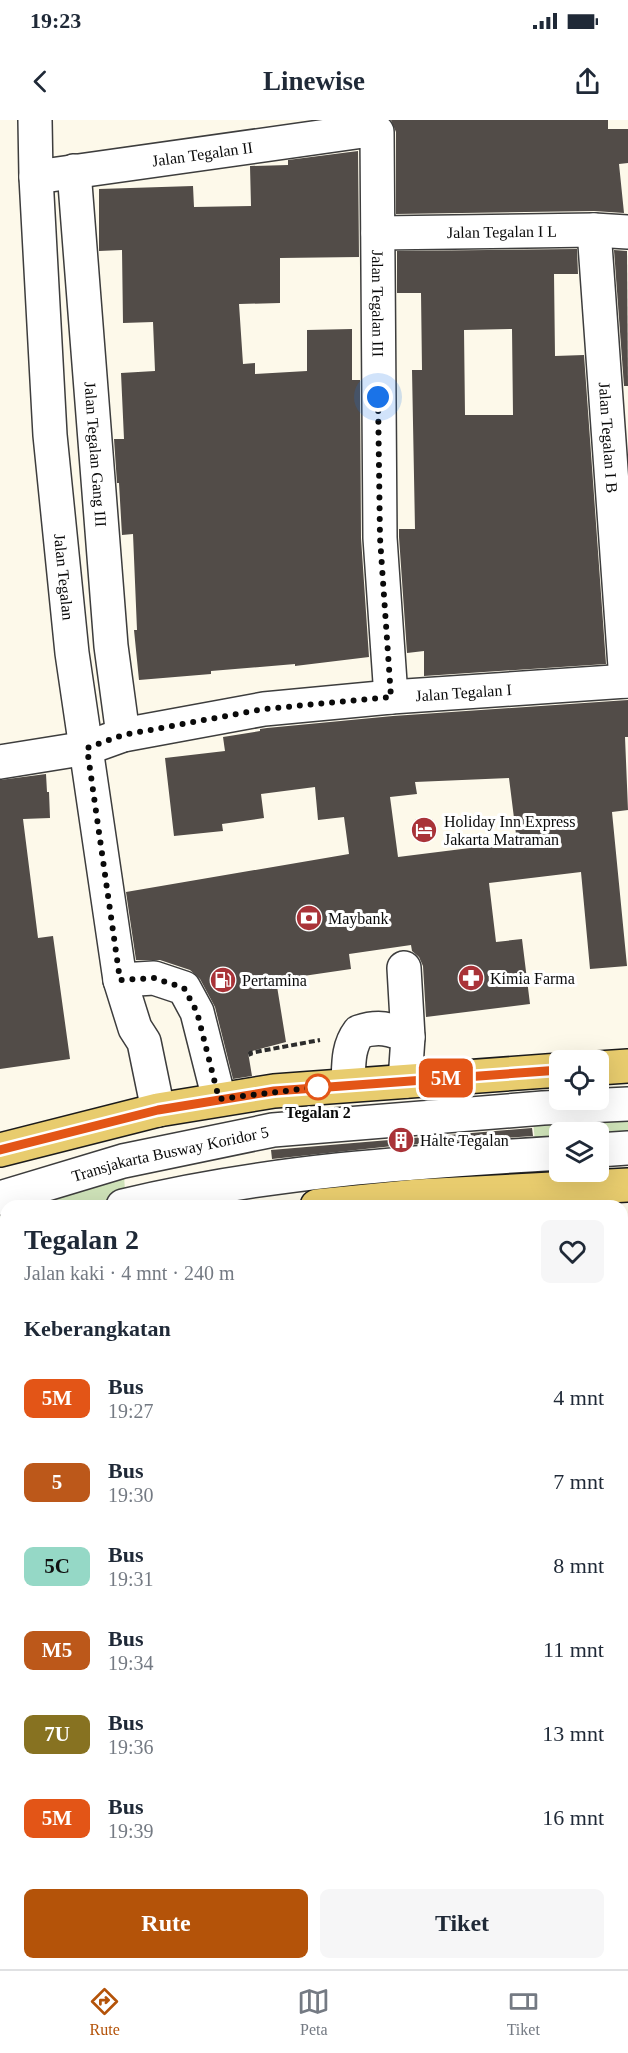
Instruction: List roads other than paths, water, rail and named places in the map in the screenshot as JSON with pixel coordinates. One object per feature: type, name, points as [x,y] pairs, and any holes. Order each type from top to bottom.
[{"type":"main road","points":[[609,1067],[628,1066]]},
{"type":"main road","points":[[0,1150],[146,1113],[274,1091],[549,1071]]},
{"type":"main road","points":[[379,1200],[628,1185]]},
{"type":"street","name":"Jalan Tegalan","points":[[35,120],[50,435],[72,653],[120,980],[135,1028],[128,1050],[146,1113]]},
{"type":"street","name":"Jalan Tegalan II","points":[[36,177],[370,130]]},
{"type":"street","name":"Jalan Tegalan III","points":[[370,130],[376,132],[378,137],[380,538],[391,697]]},
{"type":"street","name":"Jalan Tegalan Gang III","points":[[74,171],[111,646],[123,735]]},
{"type":"street","name":"Jalan Tegalan I L","points":[[378,233],[594,230],[628,232]]},
{"type":"street","name":"Jalan Tegalan I B","points":[[594,230],[627,681]]},
{"type":"street","points":[[72,653],[111,646]]},
{"type":"street","name":"Jalan Tegalan I","points":[[0,762],[87,748],[123,735],[264,709],[391,697],[627,681]]},
{"type":"street","points":[[404,968],[408,1037],[405,1081]]},
{"type":"street","points":[[120,980],[154,978],[184,988],[197,1012],[219,1099]]},
{"type":"street","points":[[348,1085],[350,1047],[359,1032],[367,1029],[394,1029],[408,1037]]},
{"type":"street","name":"Transjakarta Busway Koridor 5","points":[[0,1198],[123,1161],[273,1130],[543,1107],[628,1104]]},
{"type":"street","points":[[609,1149],[628,1148]]},
{"type":"street","points":[[152,1200],[253,1179],[312,1172],[549,1154]]},
{"type":"place","name":"Holiday Inn Express Jakarta Matraman","points":[[424,830]]},
{"type":"place","name":"Maybank","points":[[309,918]]},
{"type":"place","name":"Kimia Farma","points":[[471,978]]},
{"type":"place","name":"Pertamina","points":[[223,980]]},
{"type":"place","name":"Tegalan 2","points":[[318,1087]]},
{"type":"place","name":"Halte Tegalan","points":[[401,1140]]}]
